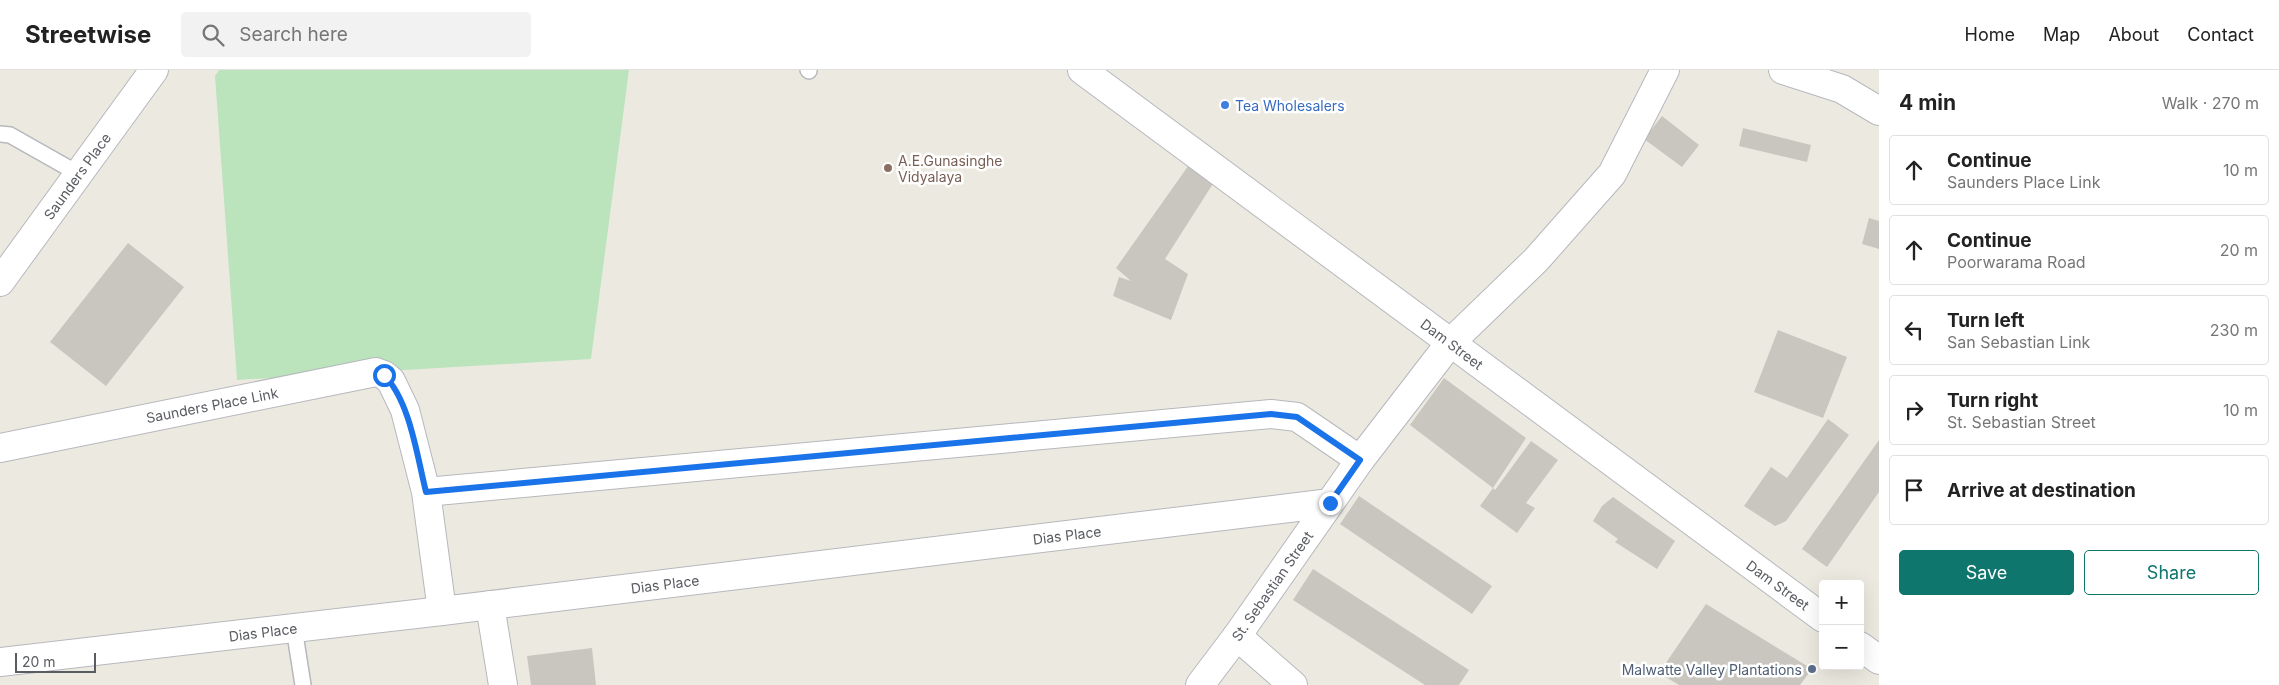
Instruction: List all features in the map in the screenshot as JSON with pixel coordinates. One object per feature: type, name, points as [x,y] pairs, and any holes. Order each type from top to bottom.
[{"type":"street","name":"Saunders Place","points":[[0,282],[154,70]]},
{"type":"street","name":"Dam Street","points":[[1082,70],[1819,615]]},
{"type":"street","name":"St. Sebastian Street","points":[[1200,685],[1237,636],[1360,460],[1450,343],[1536,260],[1612,174],[1665,70]]},
{"type":"street","points":[[1783,70],[1842,89],[1879,111]]},
{"type":"street","name":"Saunders Place Link","points":[[0,448],[376,372],[384,375],[391,381],[405,410],[426,492],[442,611]]},
{"type":"street","points":[[426,492],[1271,414],[1297,417],[1360,460]]},
{"type":"street","name":"Dias Place","points":[[0,662],[442,611],[1330,503]]},
{"type":"street","points":[[490,605],[503,685]]},
{"type":"street","points":[[1237,636],[1293,685]]},
{"type":"street","points":[[1864,649],[1879,660]]},
{"type":"lane","points":[[0,134],[10,135],[79,174]]},
{"type":"lane","points":[[294,628],[303,685]]},
{"type":"green space","points":[[219,70],[629,70],[591,359],[237,380],[215,76]]},
{"type":"building","points":[[1662,116],[1699,145],[1682,167],[1644,139]]},
{"type":"building","points":[[1743,128],[1811,145],[1807,162],[1739,146]]},
{"type":"building","points":[[1191,162],[1216,179],[1165,259],[1188,274],[1171,320],[1113,296],[1119,277],[1131,281],[1116,268]]},
{"type":"building","points":[[1869,218],[1879,221],[1879,249],[1862,244]]},
{"type":"building","points":[[128,243],[184,287],[106,386],[50,342]]},
{"type":"building","points":[[1778,330],[1847,357],[1823,418],[1754,392]]},
{"type":"building","points":[[1444,378],[1526,438],[1493,488],[1410,425]]},
{"type":"building","points":[[1828,419],[1849,435],[1786,521],[1775,526],[1744,506],[1771,467],[1787,478]]},
{"type":"building","points":[[1879,440],[1879,492],[1827,567],[1802,549]]},
{"type":"building","points":[[1531,441],[1558,460],[1526,503],[1535,508],[1517,533],[1480,506],[1493,488],[1495,490]]},
{"type":"building","points":[[1359,496],[1492,586],[1472,614],[1340,524]]},
{"type":"building","points":[[1613,497],[1675,541],[1657,569],[1615,542],[1618,539],[1593,521],[1602,506]]},
{"type":"building","points":[[1313,569],[1469,670],[1459,685],[1425,685],[1293,600]]},
{"type":"building","points":[[1706,604],[1812,669],[1800,685],[1679,685],[1659,673]]},
{"type":"building","points":[[592,648],[596,685],[531,685],[527,656]]},
{"type":"place","name":"Tea Wholesalers","points":[[1225,105]]},
{"type":"place","name":"A.E.Gunasinghe Vidyalaya","points":[[888,168]]},
{"type":"place","name":"Malwatte Valley Plantations","points":[[1812,669]]},
{"type":"route","points":[[384,375],[391,381],[405,410],[426,492],[1271,414],[1297,417],[1360,460],[1330,503]]}]
